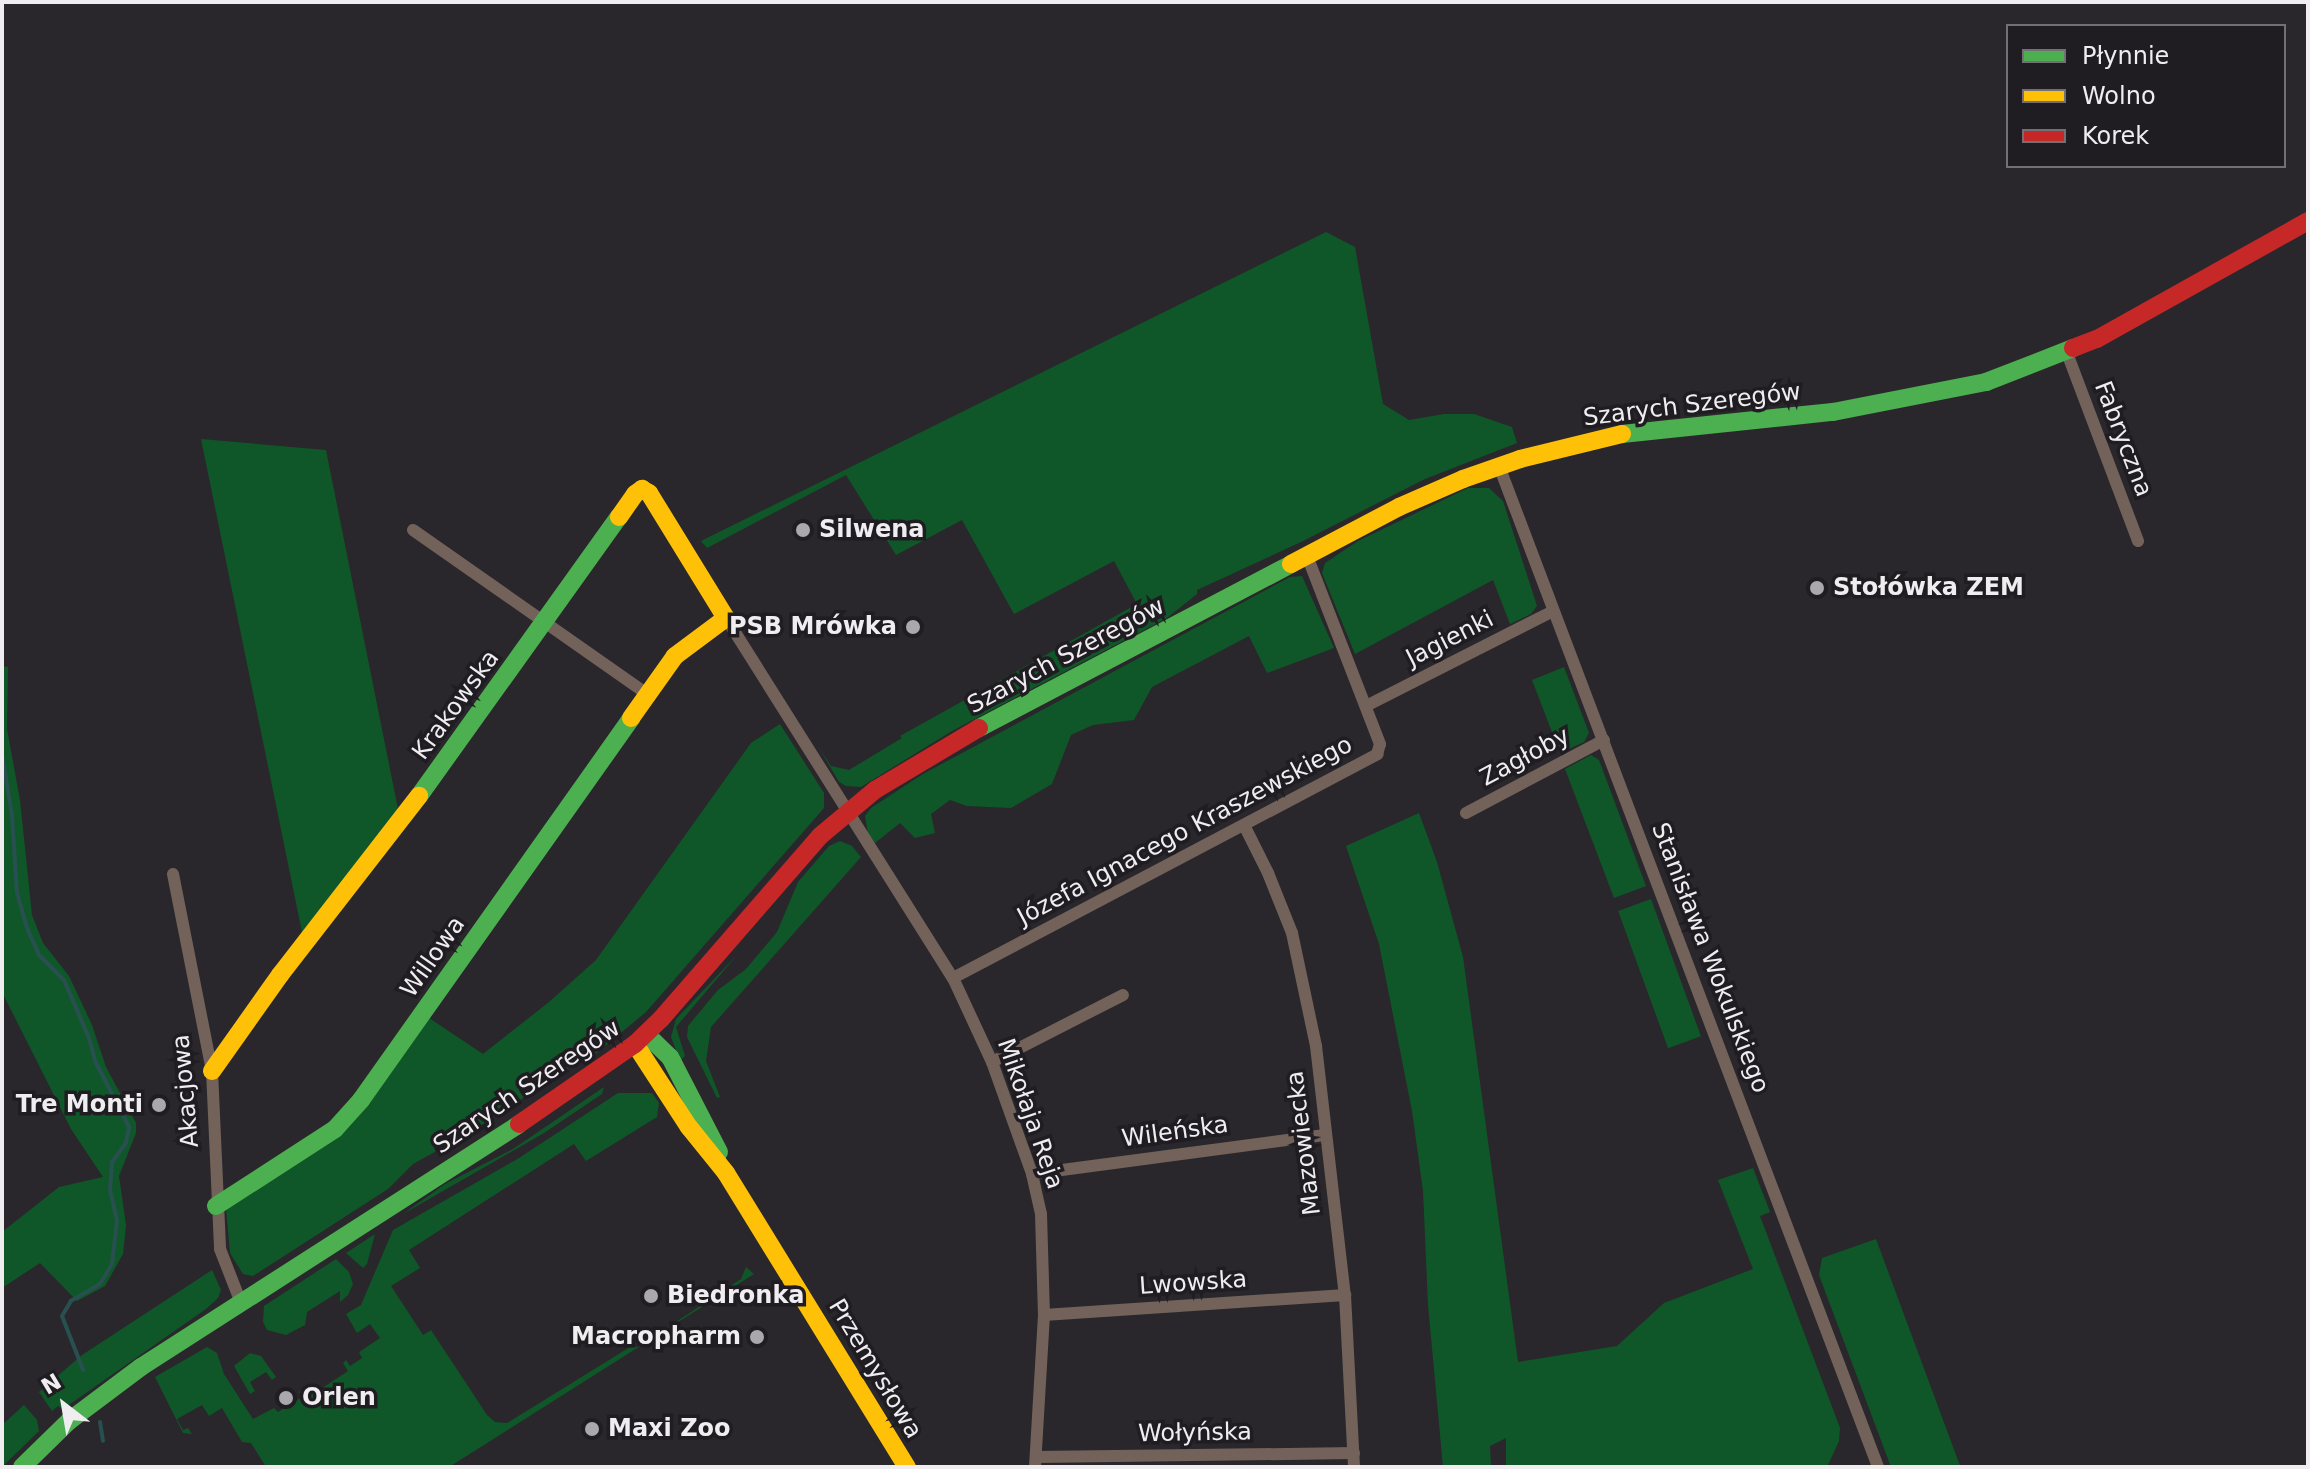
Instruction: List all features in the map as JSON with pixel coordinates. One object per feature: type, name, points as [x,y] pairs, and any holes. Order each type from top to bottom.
[{"type":"main road","name":"Szarych Szeregów","points":[[22,1467],[104,1393],[513,1128],[640,1039],[808,848],[847,812],[902,772],[950,743],[1399,507],[1499,466],[1622,434],[1896,402],[1986,382],[2067,353],[2133,320],[2308,221]]},
{"type":"main road","name":"Krakowska","points":[[212,1071],[280,975],[385,844],[546,623],[635,494],[642,489],[649,493],[726,618]]},
{"type":"main road","name":"Willowa","points":[[216,1206],[335,1129],[361,1100],[675,656],[726,618]]},
{"type":"main road","name":"Przemysłowa","points":[[640,1039],[689,1127],[726,1173],[907,1467]]},
{"type":"street","name":"Fabryczna","points":[[2067,353],[2138,541]]},
{"type":"street","name":"Stanisława Wokulskiego","points":[[1499,466],[1878,1467]]},
{"type":"street","points":[[413,530],[647,694]]},
{"type":"street","name":"Józefa Ignacego Kraszewskiego","points":[[953,978],[1377,754],[1380,744],[1307,556]]},
{"type":"street","name":"Jagienki","points":[[1366,706],[1553,611]]},
{"type":"street","name":"Krakowska","points":[[726,618],[847,812]]},
{"type":"street","name":"Zagłoby","points":[[1466,813],[1604,740]]},
{"type":"street","name":"Mikołaja Reja","points":[[847,812],[953,978],[992,1062],[1032,1174],[1041,1214],[1044,1315],[1035,1462]]},
{"type":"street","name":"Mazowiecka","points":[[1244,825],[1268,873],[1292,933],[1316,1046],[1345,1295],[1354,1467]]},
{"type":"street","name":"Akacjowa","points":[[173,874],[212,1071],[220,1249],[241,1303]]},
{"type":"street","points":[[992,1062],[1123,995]]},
{"type":"street","name":"Wileńska","points":[[1032,1174],[1324,1135]]},
{"type":"street","name":"Lwowska","points":[[1044,1315],[1345,1295]]},
{"type":"street","name":"Wołyńska","points":[[1035,1462],[1354,1453]]},
{"type":"green space","points":[[1326,232],[1355,247],[1383,404],[1409,420],[1444,414],[1474,414],[1512,427],[1517,443],[1425,479],[1197,590],[1197,594],[1167,618],[952,731],[861,787],[839,782],[818,746],[831,766],[849,770],[902,738],[900,736],[1137,604],[1114,561],[1014,614],[962,520],[896,555],[846,475],[707,548],[701,541]]},
{"type":"green space","points":[[201,439],[326,450],[399,814],[302,932]]},
{"type":"green space","points":[[1468,488],[1489,488],[1503,501],[1537,606],[1531,614],[1510,624],[1493,580],[1355,654],[1322,573],[1325,563],[1358,541]]},
{"type":"green space","points":[[1302,576],[1334,648],[1267,673],[1249,636],[1152,687],[1134,720],[1093,725],[1071,735],[1052,784],[1011,808],[967,806],[950,800],[931,814],[935,833],[915,838],[900,823],[875,843],[868,834],[865,816],[871,808],[923,774],[1290,577]]},
{"type":"green space","points":[[2,666],[8,667],[7,729],[20,800],[32,915],[43,943],[69,976],[92,1025],[106,1067],[136,1123],[136,1133],[119,1176],[126,1225],[123,1254],[105,1286],[77,1301],[40,1263],[2,1288],[2,1232],[59,1187],[103,1177],[71,1129],[2,992]]},
{"type":"green space","points":[[1564,667],[1589,733],[1584,742],[1560,753],[1532,680]]},
{"type":"green space","points":[[780,724],[824,793],[824,808],[646,1012],[592,1057],[589,1055],[469,1133],[413,1164],[388,1189],[253,1276],[243,1274],[230,1253],[226,1208],[329,1141],[429,1018],[483,1054],[549,1002],[596,960],[751,743]]},
{"type":"green space","points":[[1591,755],[1599,760],[1646,886],[1614,898],[1565,769]]},
{"type":"green space","points":[[1419,813],[1437,862],[1463,957],[1518,1362],[1617,1346],[1664,1303],[1753,1269],[1718,1180],[1753,1168],[1770,1212],[1760,1216],[1840,1428],[1839,1441],[1828,1465],[1506,1467],[1506,1438],[1490,1446],[1491,1467],[1443,1467],[1428,1305],[1423,1191],[1412,1111],[1379,944],[1346,846]]},
{"type":"green space","points":[[840,841],[852,846],[861,857],[711,1027],[706,1061],[720,1097],[717,1098],[687,1037],[688,1026],[718,990],[746,969],[777,932],[798,882],[829,846]]},
{"type":"green space","points":[[1651,899],[1701,1036],[1668,1048],[1618,911]]},
{"type":"green space","points":[[737,955],[676,1027],[685,1056],[680,1061],[671,1037],[676,1019]]},
{"type":"green space","points":[[604,1087],[602,1094],[544,1133],[403,1214],[445,1184],[513,1149]]},
{"type":"green space","points":[[618,1093],[652,1093],[659,1103],[657,1117],[586,1161],[574,1144],[409,1250],[420,1268],[391,1286],[423,1335],[431,1330],[487,1415],[495,1422],[507,1423],[630,1347],[638,1347],[741,1279],[746,1267],[754,1274],[449,1467],[266,1467],[251,1443],[242,1442],[222,1408],[209,1416],[202,1405],[177,1419],[183,1430],[188,1428],[192,1434],[183,1433],[155,1377],[207,1347],[217,1353],[224,1374],[253,1419],[274,1408],[278,1412],[302,1397],[299,1392],[309,1385],[315,1393],[348,1371],[343,1363],[346,1360],[350,1366],[362,1358],[359,1352],[380,1338],[370,1324],[357,1333],[346,1314],[361,1305],[393,1230],[519,1158]]},
{"type":"green space","points":[[375,1234],[367,1264],[363,1268],[346,1253]]},
{"type":"green space","points":[[1876,1239],[1961,1467],[1891,1467],[1819,1275],[1822,1258]]},
{"type":"green space","points":[[336,1259],[349,1272],[353,1284],[348,1295],[340,1302],[340,1291],[307,1312],[305,1325],[286,1335],[267,1330],[263,1322],[264,1306]]},
{"type":"green space","points":[[212,1270],[221,1290],[218,1298],[206,1309],[63,1409],[58,1406],[52,1411],[39,1392],[82,1355]]},
{"type":"green space","points":[[250,1353],[261,1356],[276,1377],[272,1380],[266,1372],[250,1382],[255,1391],[250,1394],[234,1366]]},
{"type":"green space","points":[[24,1405],[37,1420],[39,1431],[2,1467],[2,1425]]},
{"type":"waterway","points":[[2,754],[12,816],[17,893],[27,928],[39,955],[64,980],[89,1038],[95,1061],[129,1127],[126,1143],[112,1162],[110,1190],[117,1220],[112,1264],[100,1284],[71,1301],[62,1316],[83,1370]]},
{"type":"waterway","points":[[100,1422],[103,1441]]},
{"type":"traffic: fast","points":[[1622,434],[1833,412],[1986,382],[2073,348]]},
{"type":"traffic: fast","points":[[419,796],[619,517]]},
{"type":"traffic: fast","points":[[979,728],[1291,564]]},
{"type":"traffic: fast","points":[[216,1206],[335,1129],[361,1100],[631,718]]},
{"type":"traffic: fast","points":[[646,1034],[670,1057],[719,1152]]},
{"type":"traffic: fast","points":[[22,1467],[69,1421],[141,1367],[519,1124]]},
{"type":"traffic: slow","points":[[1291,564],[1399,507],[1463,479],[1520,459],[1622,434]]},
{"type":"traffic: slow","points":[[619,517],[635,494],[642,489],[649,493],[726,618],[675,656],[631,718]]},
{"type":"traffic: slow","points":[[212,1071],[280,975],[419,796]]},
{"type":"traffic: slow","points":[[635,1044],[689,1127],[726,1173],[907,1467]]},
{"type":"traffic: jam","points":[[2073,348],[2097,339],[2308,221]]},
{"type":"traffic: jam","points":[[519,1124],[635,1044],[661,1019],[820,836],[875,790],[979,728]]},
{"type":"place","name":"Silwena","points":[[803,530]]},
{"type":"place","name":"Stołówka ZEM","points":[[1817,588]]},
{"type":"place","name":"PSB Mrówka","points":[[913,627]]},
{"type":"place","name":"Tre Monti","points":[[159,1105]]},
{"type":"place","name":"Biedronka","points":[[651,1296]]},
{"type":"place","name":"Macropharm","points":[[757,1337]]},
{"type":"place","name":"Orlen","points":[[286,1398]]},
{"type":"place","name":"Maxi Zoo","points":[[592,1429]]}]
